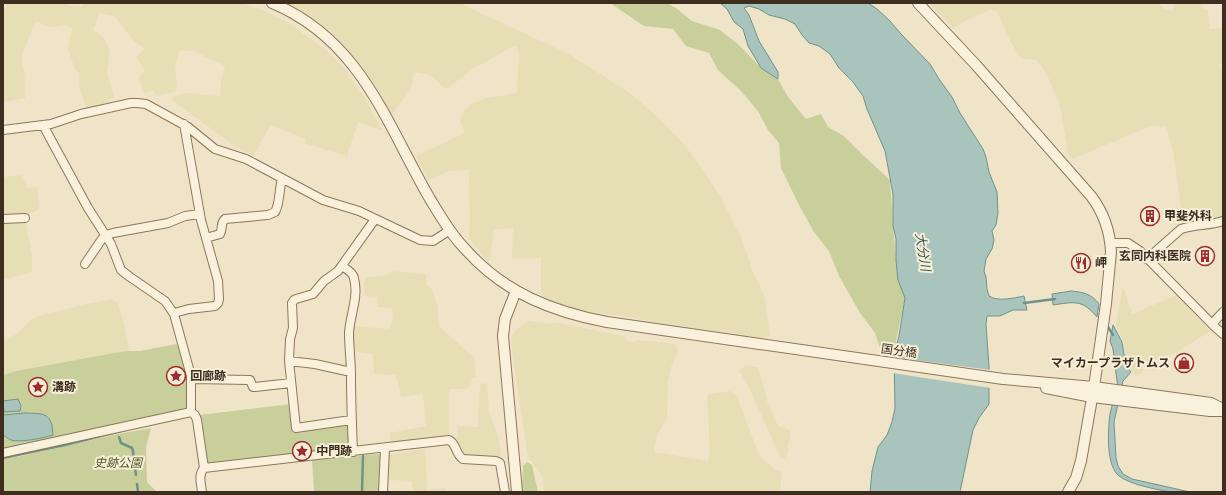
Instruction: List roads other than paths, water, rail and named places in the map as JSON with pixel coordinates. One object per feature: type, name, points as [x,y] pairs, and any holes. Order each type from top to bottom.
[{"type":"street","name":"国分橋","points":[[272,3],[294,14],[318,30],[337,47],[360,74],[374,94],[424,189],[450,230],[466,251],[476,262],[499,280],[516,291],[544,305],[585,318],[607,322],[1127,397],[1210,411],[1223,410]]},
{"type":"street","points":[[918,3],[976,65],[1095,201],[1106,221],[1110,243],[1110,263],[1106,304],[1080,468],[1068,492]]},
{"type":"street","points":[[3,130],[43,125],[88,112],[137,103],[150,106],[184,124],[216,149],[246,159],[323,200],[359,211],[420,240],[433,241],[440,238],[450,230]]},
{"type":"street","points":[[174,313],[188,309],[215,306],[219,299],[218,281],[200,214],[184,124]]},
{"type":"street","points":[[43,125],[88,208],[106,235],[124,273],[161,298],[168,304],[174,313],[191,379],[191,412],[195,415],[204,468],[201,472],[200,478],[202,492]]},
{"type":"street","points":[[206,238],[220,234],[222,223],[225,219],[268,215],[275,212],[278,206],[282,178]]},
{"type":"street","points":[[85,264],[102,238],[106,235],[200,214]]},
{"type":"street","points":[[3,219],[25,218]]},
{"type":"street","points":[[1147,258],[1181,229],[1214,224],[1223,221]]},
{"type":"street","points":[[351,420],[296,428],[289,361],[290,339],[293,328],[293,302],[296,299],[313,294],[324,281],[338,271],[373,222]]},
{"type":"street","points":[[1110,243],[1122,242],[1130,244],[1140,251],[1223,334]]},
{"type":"street","points":[[342,266],[351,273],[355,280],[355,301],[349,333],[353,452]]},
{"type":"street","points":[[516,291],[505,319],[503,336],[517,492]]},
{"type":"street","points":[[1212,324],[1223,312]]},
{"type":"street","points":[[289,361],[315,364],[351,372]]},
{"type":"street","points":[[191,379],[250,380],[253,387],[291,383]]},
{"type":"street","points":[[3,453],[191,412]]},
{"type":"street","points":[[204,468],[447,440],[454,444],[460,457],[463,459],[496,461],[500,463],[505,492]]},
{"type":"street","points":[[383,492],[385,448]]},
{"type":"water","name":"大分川","points":[[720,3],[868,3],[889,20],[930,64],[952,97],[960,113],[983,149],[989,172],[997,192],[998,213],[996,225],[992,231],[994,240],[992,249],[986,259],[984,271],[987,289],[989,296],[997,299],[1024,296],[1027,310],[1013,310],[1000,316],[987,316],[989,404],[973,430],[960,492],[870,492],[872,471],[878,447],[887,435],[895,408],[894,355],[899,336],[905,298],[898,280],[896,239],[893,226],[893,194],[885,151],[863,96],[853,82],[839,68],[830,54],[819,46],[809,43],[795,24],[749,6],[744,8],[749,15],[759,41],[778,72],[778,79],[761,68],[748,46],[743,29],[734,22],[727,9]]},
{"type":"water","points":[[1071,291],[1087,294],[1099,304],[1097,317],[1087,307],[1077,303],[1053,305],[1052,294]]},
{"type":"water","points":[[1113,325],[1122,342],[1126,366],[1131,372],[1123,381],[1114,422],[1116,458],[1118,466],[1123,474],[1132,479],[1190,492],[1174,492],[1143,486],[1121,478],[1113,469],[1109,454],[1108,436],[1110,414],[1118,385],[1113,349],[1110,341]]},
{"type":"water","points":[[18,399],[21,406],[20,411],[4,412],[3,401]]},
{"type":"water","points":[[25,413],[42,414],[48,417],[52,425],[53,435],[38,439],[15,441],[3,435],[3,415]]},
{"type":"waterway","points":[[1024,303],[1055,299]]},
{"type":"waterway","points":[[1106,324],[1113,335]]},
{"type":"waterway","points":[[3,458],[125,430]]},
{"type":"waterway","points":[[119,437],[121,443],[132,448],[136,475]]},
{"type":"waterway","points":[[362,492],[363,456]]},
{"type":"waterway","points":[[137,484],[138,492]]},
{"type":"place","name":"甲斐外科","points":[[1150,216]]},
{"type":"place","name":"玄同内科医院","points":[[1205,256]]},
{"type":"place","name":"岬","points":[[1081,263]]},
{"type":"place","name":"マイカープラザトムス","points":[[1184,363]]},
{"type":"place","name":"回廊跡","points":[[176,376]]},
{"type":"place","name":"溝跡","points":[[38,387]]},
{"type":"place","name":"中門跡","points":[[302,451]]},
{"type":"park label","name":"史跡公園","points":[[118,463]]}]
